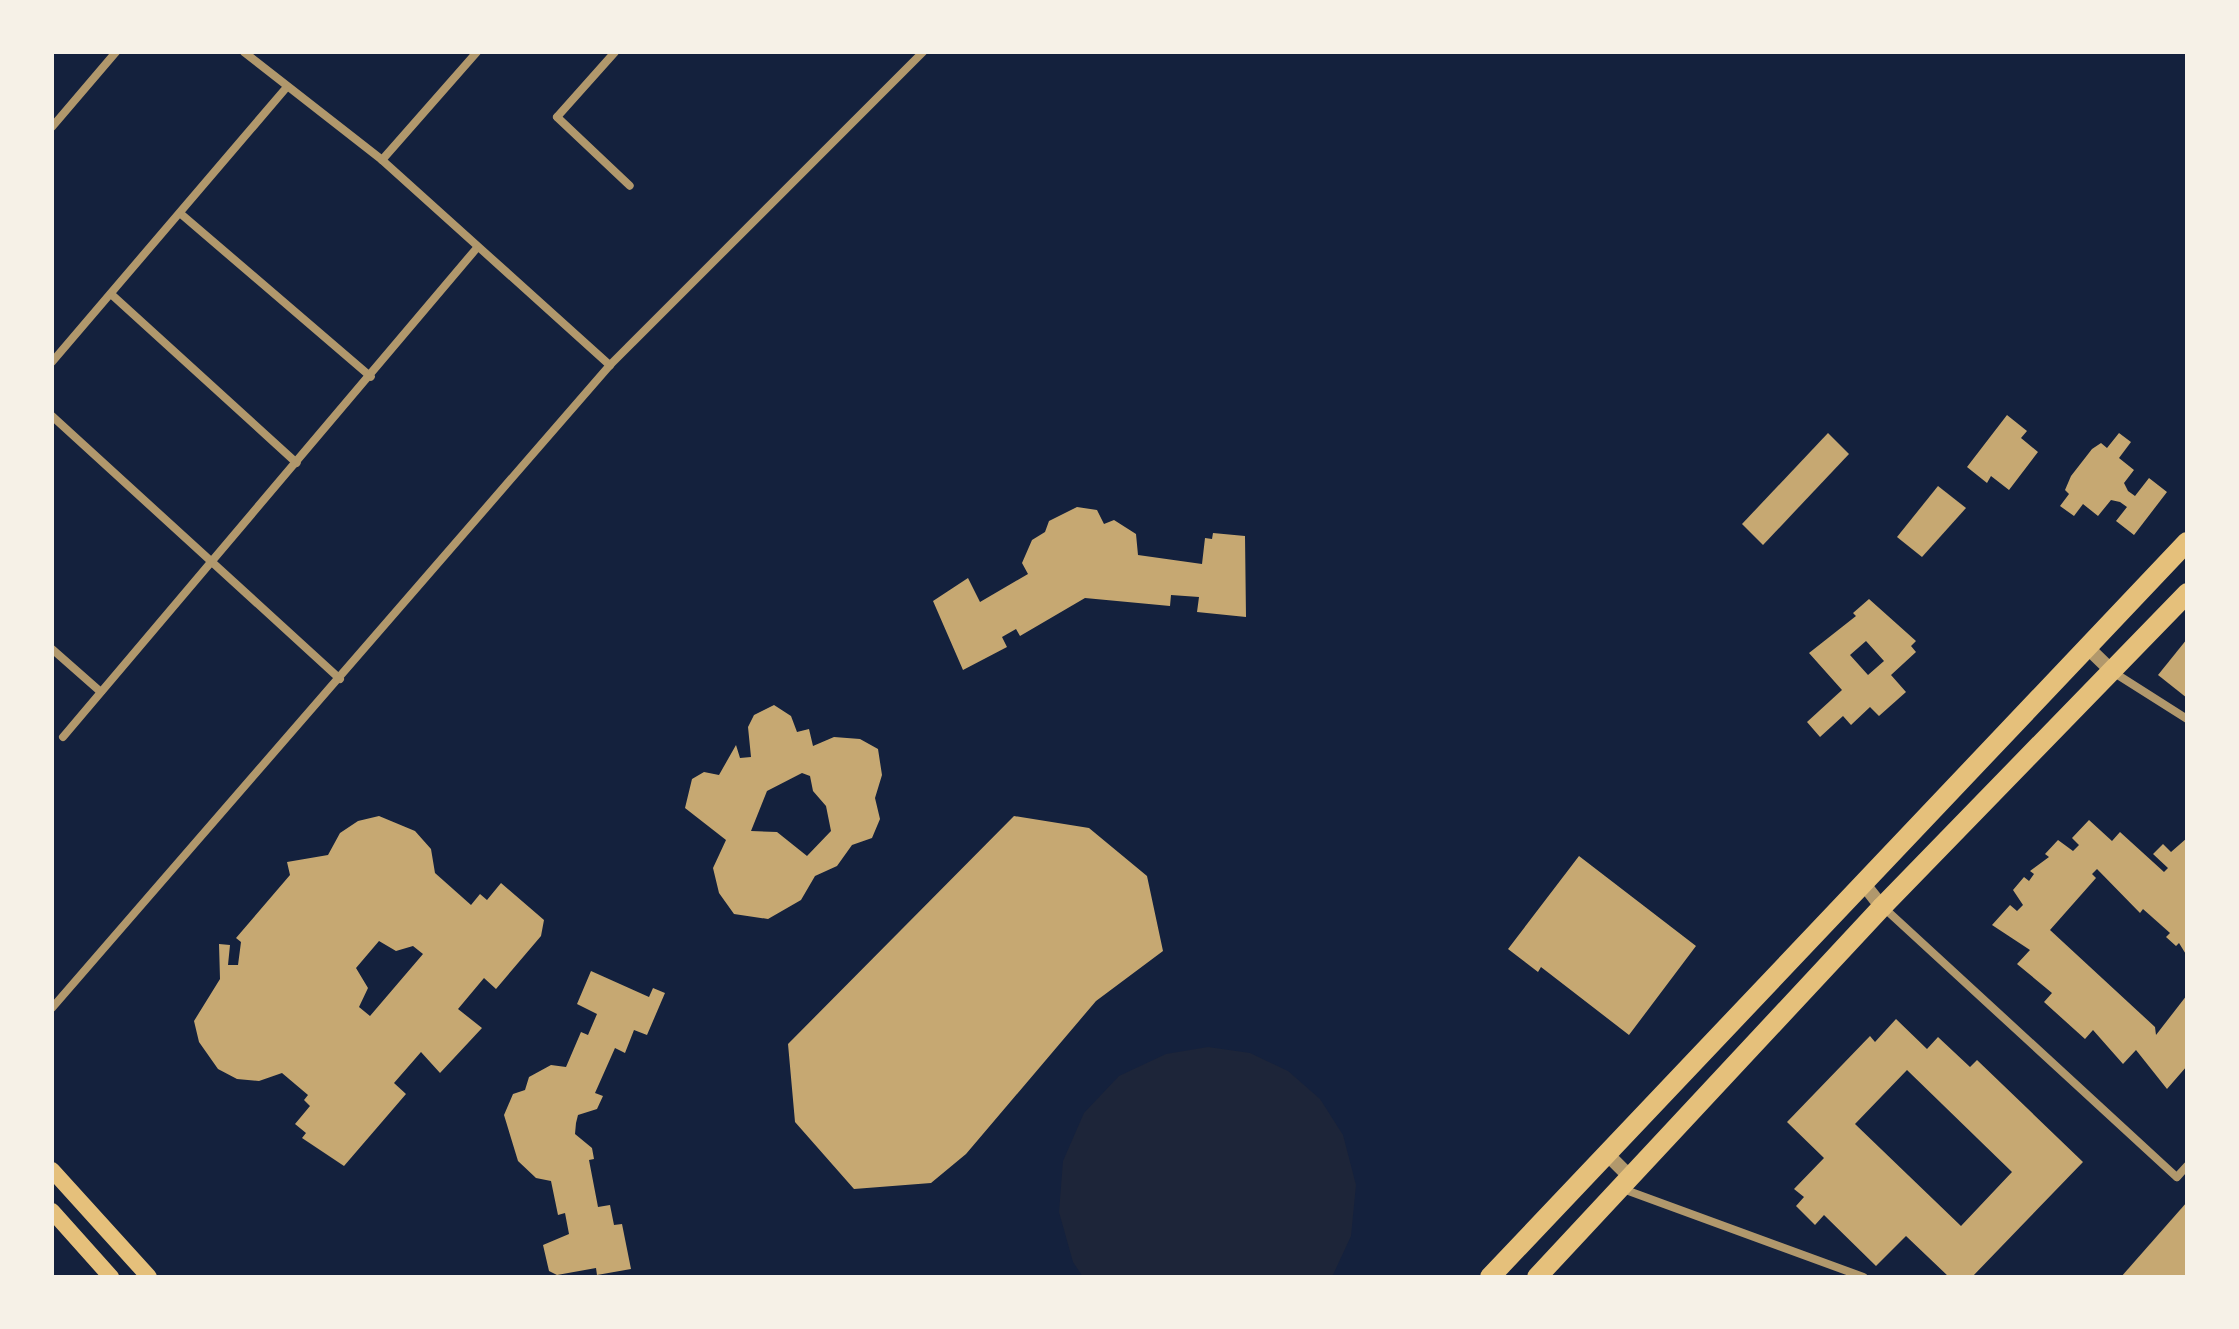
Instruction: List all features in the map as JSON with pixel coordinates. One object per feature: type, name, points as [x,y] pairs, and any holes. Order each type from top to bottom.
[{"type":"main road","points":[[1490,1277],[2187,542]]},
{"type":"main road","points":[[1537,1277],[1882,907],[2187,593]]},
{"type":"main road","points":[[52,1170],[149,1277]]},
{"type":"main road","points":[[52,1211],[111,1277]]},
{"type":"street","points":[[54,121],[116,52]]},
{"type":"street","points":[[244,52],[382,160],[476,249],[610,365]]},
{"type":"street","points":[[382,160],[477,52]]},
{"type":"street","points":[[615,52],[557,117],[630,186]]},
{"type":"street","points":[[52,1008],[610,365],[923,52]]},
{"type":"street","points":[[52,362],[287,87]]},
{"type":"street","points":[[181,214],[371,377]]},
{"type":"street","points":[[63,737],[371,377],[476,249]]},
{"type":"street","points":[[111,294],[297,463]]},
{"type":"street","points":[[52,416],[340,679]]},
{"type":"street","points":[[2087,647],[2111,670],[2187,719]]},
{"type":"street","points":[[52,649],[101,692]]},
{"type":"street","points":[[1863,883],[1882,907],[2177,1177],[2187,1166]]},
{"type":"street","points":[[1607,1154],[1626,1183],[1863,1277]]},
{"type":"shaded area","points":[[1208,1047],[1250,1053],[1288,1071],[1320,1099],[1343,1135],[1356,1185],[1351,1236],[1332,1277],[1083,1277],[1073,1262],[1059,1212],[1063,1161],[1084,1113],[1119,1076],[1166,1054]]},
{"type":"building","points":[[2007,415],[2027,431],[2021,438],[2038,452],[2009,490],[1991,476],[1987,483],[1967,467]]},
{"type":"building","points":[[1828,433],[1849,454],[1763,545],[1742,524]]},
{"type":"building","points":[[2119,433],[2131,442],[2119,458],[2134,470],[2124,483],[2128,491],[2135,496],[2149,478],[2167,492],[2134,535],[2116,521],[2127,507],[2120,502],[2111,500],[2098,516],[2083,504],[2074,516],[2060,506],[2069,494],[2065,490],[2071,476],[2092,449],[2101,443],[2107,448]]},
{"type":"building","points":[[1938,486],[1966,508],[1922,557],[1897,537]]},
{"type":"building","points":[[1077,507],[1097,510],[1104,524],[1114,520],[1136,534],[1138,555],[1202,564],[1205,538],[1212,539],[1213,533],[1245,536],[1246,617],[1197,612],[1199,597],[1171,595],[1170,606],[1085,598],[1020,636],[1016,629],[1002,637],[1007,647],[963,670],[933,601],[968,578],[980,602],[1028,574],[1022,563],[1032,540],[1045,532],[1049,521]]},
{"type":"building","points":[[1869,599],[1916,641],[1911,646],[1916,652],[1891,675],[1906,692],[1879,716],[1870,707],[1851,725],[1843,716],[1820,737],[1807,722],[1842,690],[1809,653],[1856,616],[1853,613]],"holes":[[[1866,641],[1884,661],[1868,675],[1850,655]]]},
{"type":"building","points":[[2187,639],[2187,698],[2158,675]]},
{"type":"building","points":[[774,705],[791,716],[797,732],[809,729],[813,746],[834,737],[860,739],[878,749],[882,775],[875,798],[880,819],[872,838],[852,845],[837,866],[815,876],[801,900],[768,919],[734,914],[719,893],[713,868],[726,840],[685,808],[692,779],[704,772],[719,775],[736,745],[740,758],[751,757],[748,727],[754,715]],"holes":[[[802,773],[810,776],[813,791],[826,806],[831,831],[807,856],[777,832],[751,831],[767,791]]]},
{"type":"building","points":[[379,816],[415,831],[431,849],[435,873],[471,905],[480,894],[487,900],[501,883],[544,920],[541,936],[496,989],[484,978],[458,1009],[482,1028],[440,1073],[421,1052],[394,1083],[406,1094],[344,1166],[302,1138],[306,1133],[295,1124],[310,1106],[304,1100],[308,1095],[282,1073],[259,1081],[237,1079],[218,1069],[199,1042],[194,1021],[220,979],[219,944],[230,945],[228,965],[238,965],[241,942],[236,938],[290,875],[287,862],[328,855],[340,833],[358,821]],"holes":[[[379,941],[396,951],[413,946],[423,954],[370,1016],[359,1007],[368,988],[356,968]]]},
{"type":"building","points":[[1014,816],[1089,828],[1147,876],[1163,951],[1096,1001],[966,1154],[931,1183],[854,1189],[795,1122],[788,1044]]},
{"type":"building","points":[[2089,820],[2112,841],[2120,832],[2164,872],[2168,868],[2153,854],[2163,844],[2171,852],[2187,838],[2187,956],[2179,943],[2176,946],[2166,937],[2170,933],[2143,909],[2140,913],[2097,869],[2092,874],[2096,878],[2050,930],[2155,1027],[2156,1035],[2187,995],[2187,1066],[2167,1089],[2136,1050],[2123,1064],[2093,1030],[2085,1039],[2044,1002],[2052,993],[2017,964],[2030,950],[1992,925],[2010,905],[2017,911],[2023,905],[2013,890],[2024,877],[2029,881],[2034,874],[2030,871],[2049,857],[2045,854],[2058,840],[2073,851],[2079,845],[2072,838]]},
{"type":"building","points":[[1579,856],[1696,946],[1629,1035],[1541,967],[1538,972],[1508,949]]},
{"type":"building","points":[[591,971],[649,997],[653,988],[665,993],[647,1035],[634,1030],[625,1053],[615,1048],[595,1093],[603,1096],[597,1109],[578,1115],[576,1123],[575,1134],[592,1148],[594,1159],[589,1160],[598,1207],[610,1205],[614,1225],[622,1224],[631,1269],[597,1275],[596,1268],[557,1275],[549,1271],[543,1245],[569,1234],[565,1213],[558,1215],[551,1181],[536,1178],[518,1161],[504,1115],[513,1094],[525,1090],[529,1077],[551,1065],[566,1067],[581,1032],[588,1035],[597,1014],[577,1004]]},
{"type":"building","points":[[1896,1019],[1927,1049],[1938,1037],[1970,1067],[1977,1060],[2083,1162],[1972,1277],[1949,1277],[1906,1236],[1876,1266],[1824,1215],[1815,1225],[1796,1206],[1804,1197],[1794,1189],[1824,1158],[1787,1122],[1870,1036],[1875,1042]],"holes":[[[1907,1070],[2012,1172],[1961,1226],[1855,1124]]]},
{"type":"building","points":[[2187,1202],[2187,1277],[2121,1277]]}]
